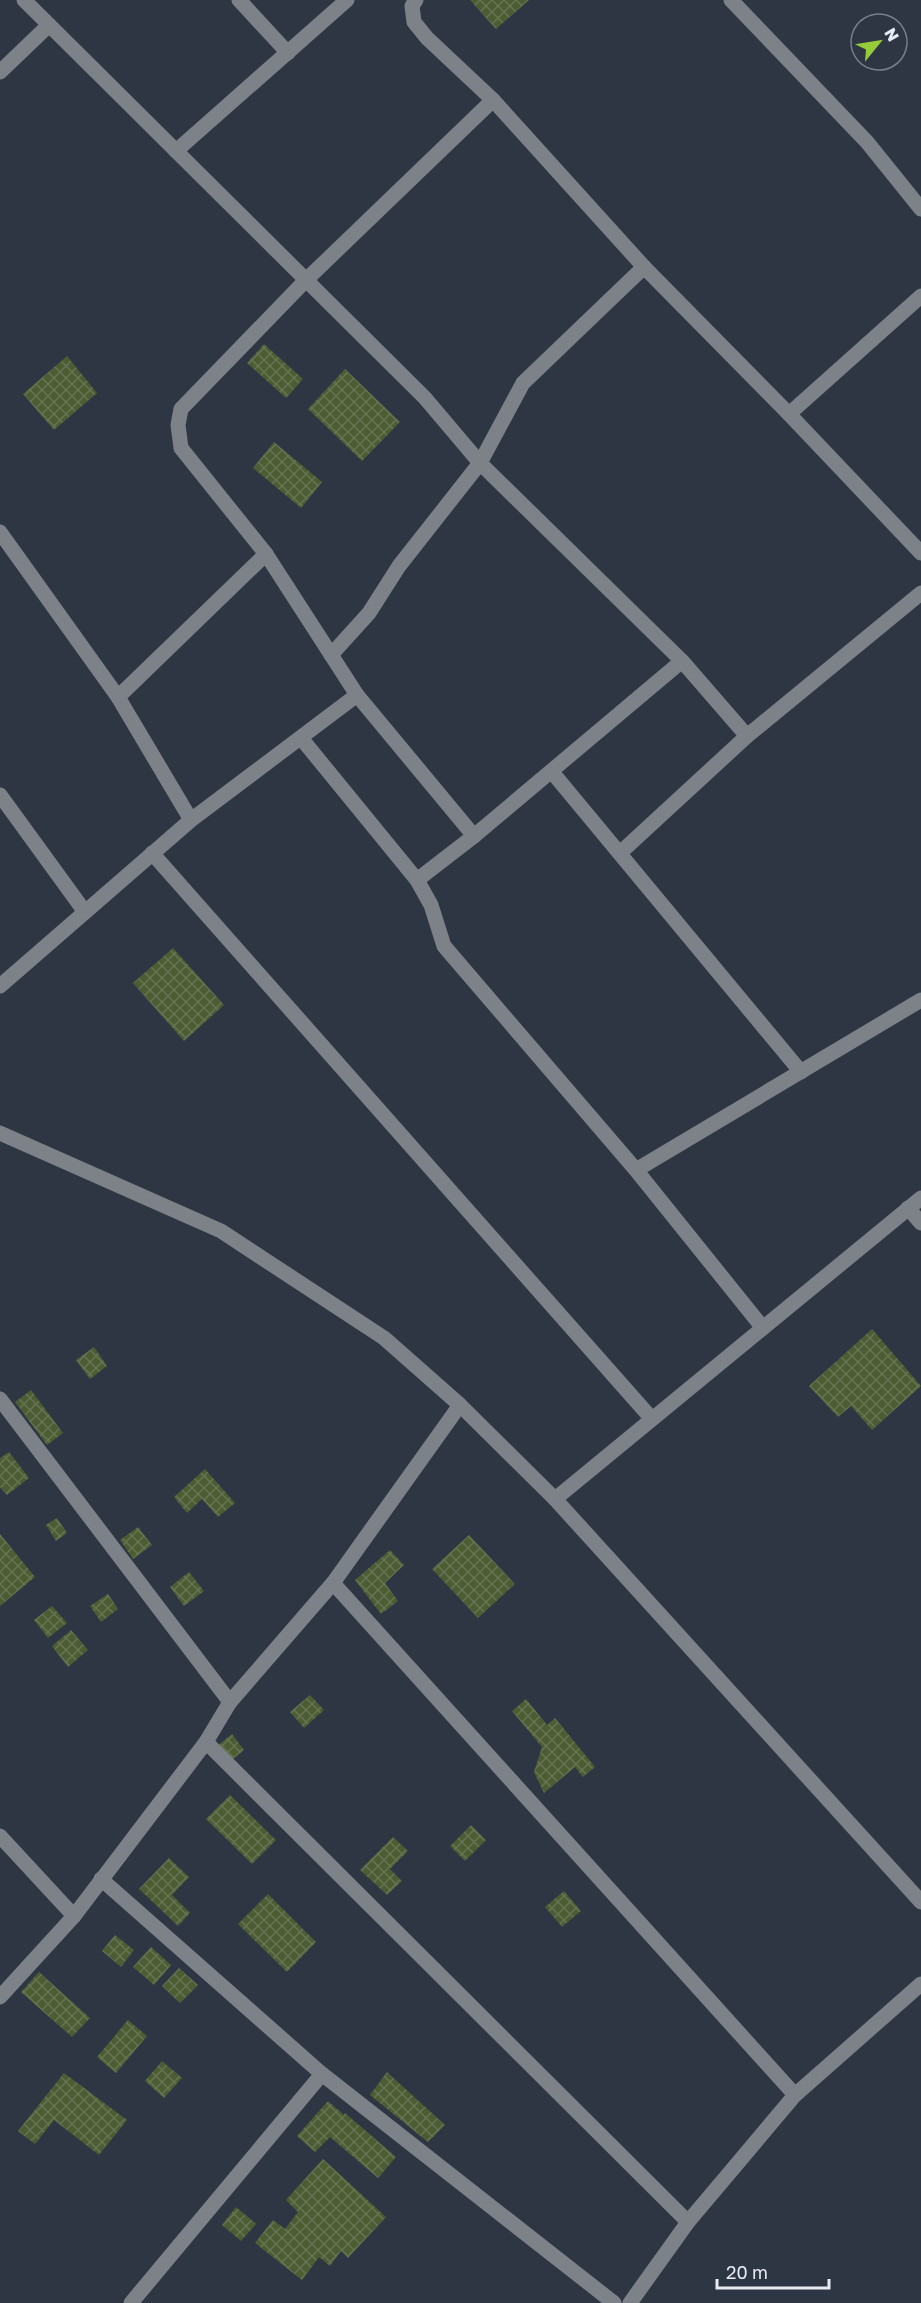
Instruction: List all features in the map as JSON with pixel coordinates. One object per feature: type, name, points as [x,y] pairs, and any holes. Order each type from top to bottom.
[{"type":"street","points":[[24,0],[425,398],[480,463],[682,662],[747,736]]},
{"type":"street","points":[[238,0],[288,52]]},
{"type":"street","points":[[176,151],[347,0]]},
{"type":"street","points":[[416,0],[412,6],[414,22],[427,38],[493,100],[644,267],[789,414],[921,553]]},
{"type":"street","points":[[731,0],[867,142],[921,209]]},
{"type":"street","points":[[0,72],[49,25]]},
{"type":"street","points":[[474,836],[357,695],[266,554],[182,448],[178,425],[182,409],[306,280],[493,100]]},
{"type":"street","points":[[331,655],[369,613],[399,566],[480,463],[523,383],[644,267]]},
{"type":"street","points":[[789,414],[921,296]]},
{"type":"street","points":[[0,532],[118,697],[191,820]]},
{"type":"street","points":[[118,697],[266,554]]},
{"type":"street","points":[[620,853],[747,736],[921,593]]},
{"type":"street","points":[[417,880],[552,772],[682,662]]},
{"type":"street","points":[[0,986],[191,820],[357,695]]},
{"type":"street","points":[[301,738],[417,880],[431,905],[444,946],[636,1170],[763,1328]]},
{"type":"street","points":[[552,772],[801,1072]]},
{"type":"street","points":[[0,795],[85,912]]},
{"type":"street","points":[[152,853],[652,1419]]},
{"type":"street","points":[[636,1170],[921,1000]]},
{"type":"street","points":[[0,1133],[221,1231],[384,1338],[460,1405],[555,1499],[921,1902]]},
{"type":"street","points":[[555,1499],[921,1198]]},
{"type":"street","points":[[908,1208],[921,1223]]},
{"type":"street","points":[[0,1399],[230,1702]]},
{"type":"street","points":[[0,1997],[74,1916],[206,1742],[230,1702],[333,1582],[460,1405]]},
{"type":"street","points":[[333,1582],[795,2095]]},
{"type":"street","points":[[206,1742],[688,2222]]},
{"type":"street","points":[[0,1836],[74,1916]]},
{"type":"street","points":[[102,1879],[322,2074],[614,2303]]},
{"type":"street","points":[[630,2303],[688,2222],[795,2095],[921,1983]]},
{"type":"street","points":[[131,2303],[322,2074]]},
{"type":"building","points":[[470,0],[529,0],[496,29]]},
{"type":"building","points":[[264,344],[303,379],[286,398],[247,363]]},
{"type":"building","points":[[67,356],[97,393],[54,430],[23,394]]},
{"type":"building","points":[[345,369],[400,422],[362,461],[308,409]]},
{"type":"building","points":[[274,442],[322,482],[301,508],[253,468]]},
{"type":"building","points":[[173,948],[224,1005],[184,1041],[133,983]]},
{"type":"building","points":[[872,1329],[921,1386],[872,1430],[851,1406],[838,1417],[809,1386]]},
{"type":"building","points":[[94,1347],[107,1366],[90,1379],[76,1360]]},
{"type":"building","points":[[31,1390],[63,1433],[47,1445],[15,1402]]},
{"type":"building","points":[[9,1452],[29,1478],[7,1495],[0,1487],[0,1458]]},
{"type":"building","points":[[205,1469],[235,1503],[218,1517],[202,1499],[187,1513],[174,1497]]},
{"type":"building","points":[[57,1518],[67,1533],[56,1541],[46,1525]]},
{"type":"building","points":[[138,1527],[152,1545],[133,1559],[120,1540]]},
{"type":"building","points":[[0,1534],[35,1577],[0,1606]]},
{"type":"building","points":[[469,1535],[515,1584],[478,1618],[432,1569]]},
{"type":"building","points":[[390,1550],[404,1565],[385,1583],[398,1601],[381,1614],[355,1580]]},
{"type":"building","points":[[189,1572],[204,1591],[184,1606],[170,1587]]},
{"type":"building","points":[[108,1594],[118,1609],[101,1622],[90,1606]]},
{"type":"building","points":[[52,1606],[67,1623],[48,1638],[34,1620]]},
{"type":"building","points":[[71,1630],[88,1650],[68,1667],[52,1646]]},
{"type":"building","points":[[310,1695],[324,1710],[304,1728],[290,1712]]},
{"type":"building","points":[[526,1699],[547,1725],[555,1718],[595,1767],[583,1777],[575,1767],[544,1793],[534,1772],[542,1747],[512,1711]]},
{"type":"building","points":[[232,1734],[244,1750],[228,1763],[216,1747]]},
{"type":"building","points":[[230,1795],[276,1840],[252,1864],[206,1819]]},
{"type":"building","points":[[471,1825],[486,1840],[465,1861],[450,1846]]},
{"type":"building","points":[[393,1837],[408,1851],[390,1869],[402,1881],[387,1895],[360,1870]]},
{"type":"building","points":[[169,1858],[189,1877],[172,1895],[190,1913],[178,1926],[139,1889]]},
{"type":"building","points":[[564,1891],[581,1911],[562,1927],[545,1907]]},
{"type":"building","points":[[268,1894],[316,1942],[287,1972],[238,1924]]},
{"type":"building","points":[[115,1935],[134,1950],[121,1967],[102,1951]]},
{"type":"building","points":[[151,1947],[171,1965],[154,1985],[133,1967]]},
{"type":"building","points":[[179,1968],[198,1985],[180,2003],[162,1986]]},
{"type":"building","points":[[39,1972],[90,2018],[72,2037],[21,1992]]},
{"type":"building","points":[[128,2020],[147,2036],[116,2073],[97,2057]]},
{"type":"building","points":[[162,2061],[182,2078],[164,2098],[145,2081]]},
{"type":"building","points":[[387,2072],[445,2125],[428,2142],[370,2095]]},
{"type":"building","points":[[64,2073],[127,2120],[99,2155],[54,2120],[35,2144],[18,2131]]},
{"type":"building","points":[[328,2101],[396,2157],[378,2178],[330,2137],[315,2152],[297,2136]]},
{"type":"building","points":[[323,2159],[386,2217],[348,2258],[341,2251],[330,2266],[319,2257],[302,2280],[255,2243],[273,2220],[285,2229],[298,2212],[286,2200]]},
{"type":"building","points":[[236,2207],[256,2224],[241,2241],[222,2225]]}]
